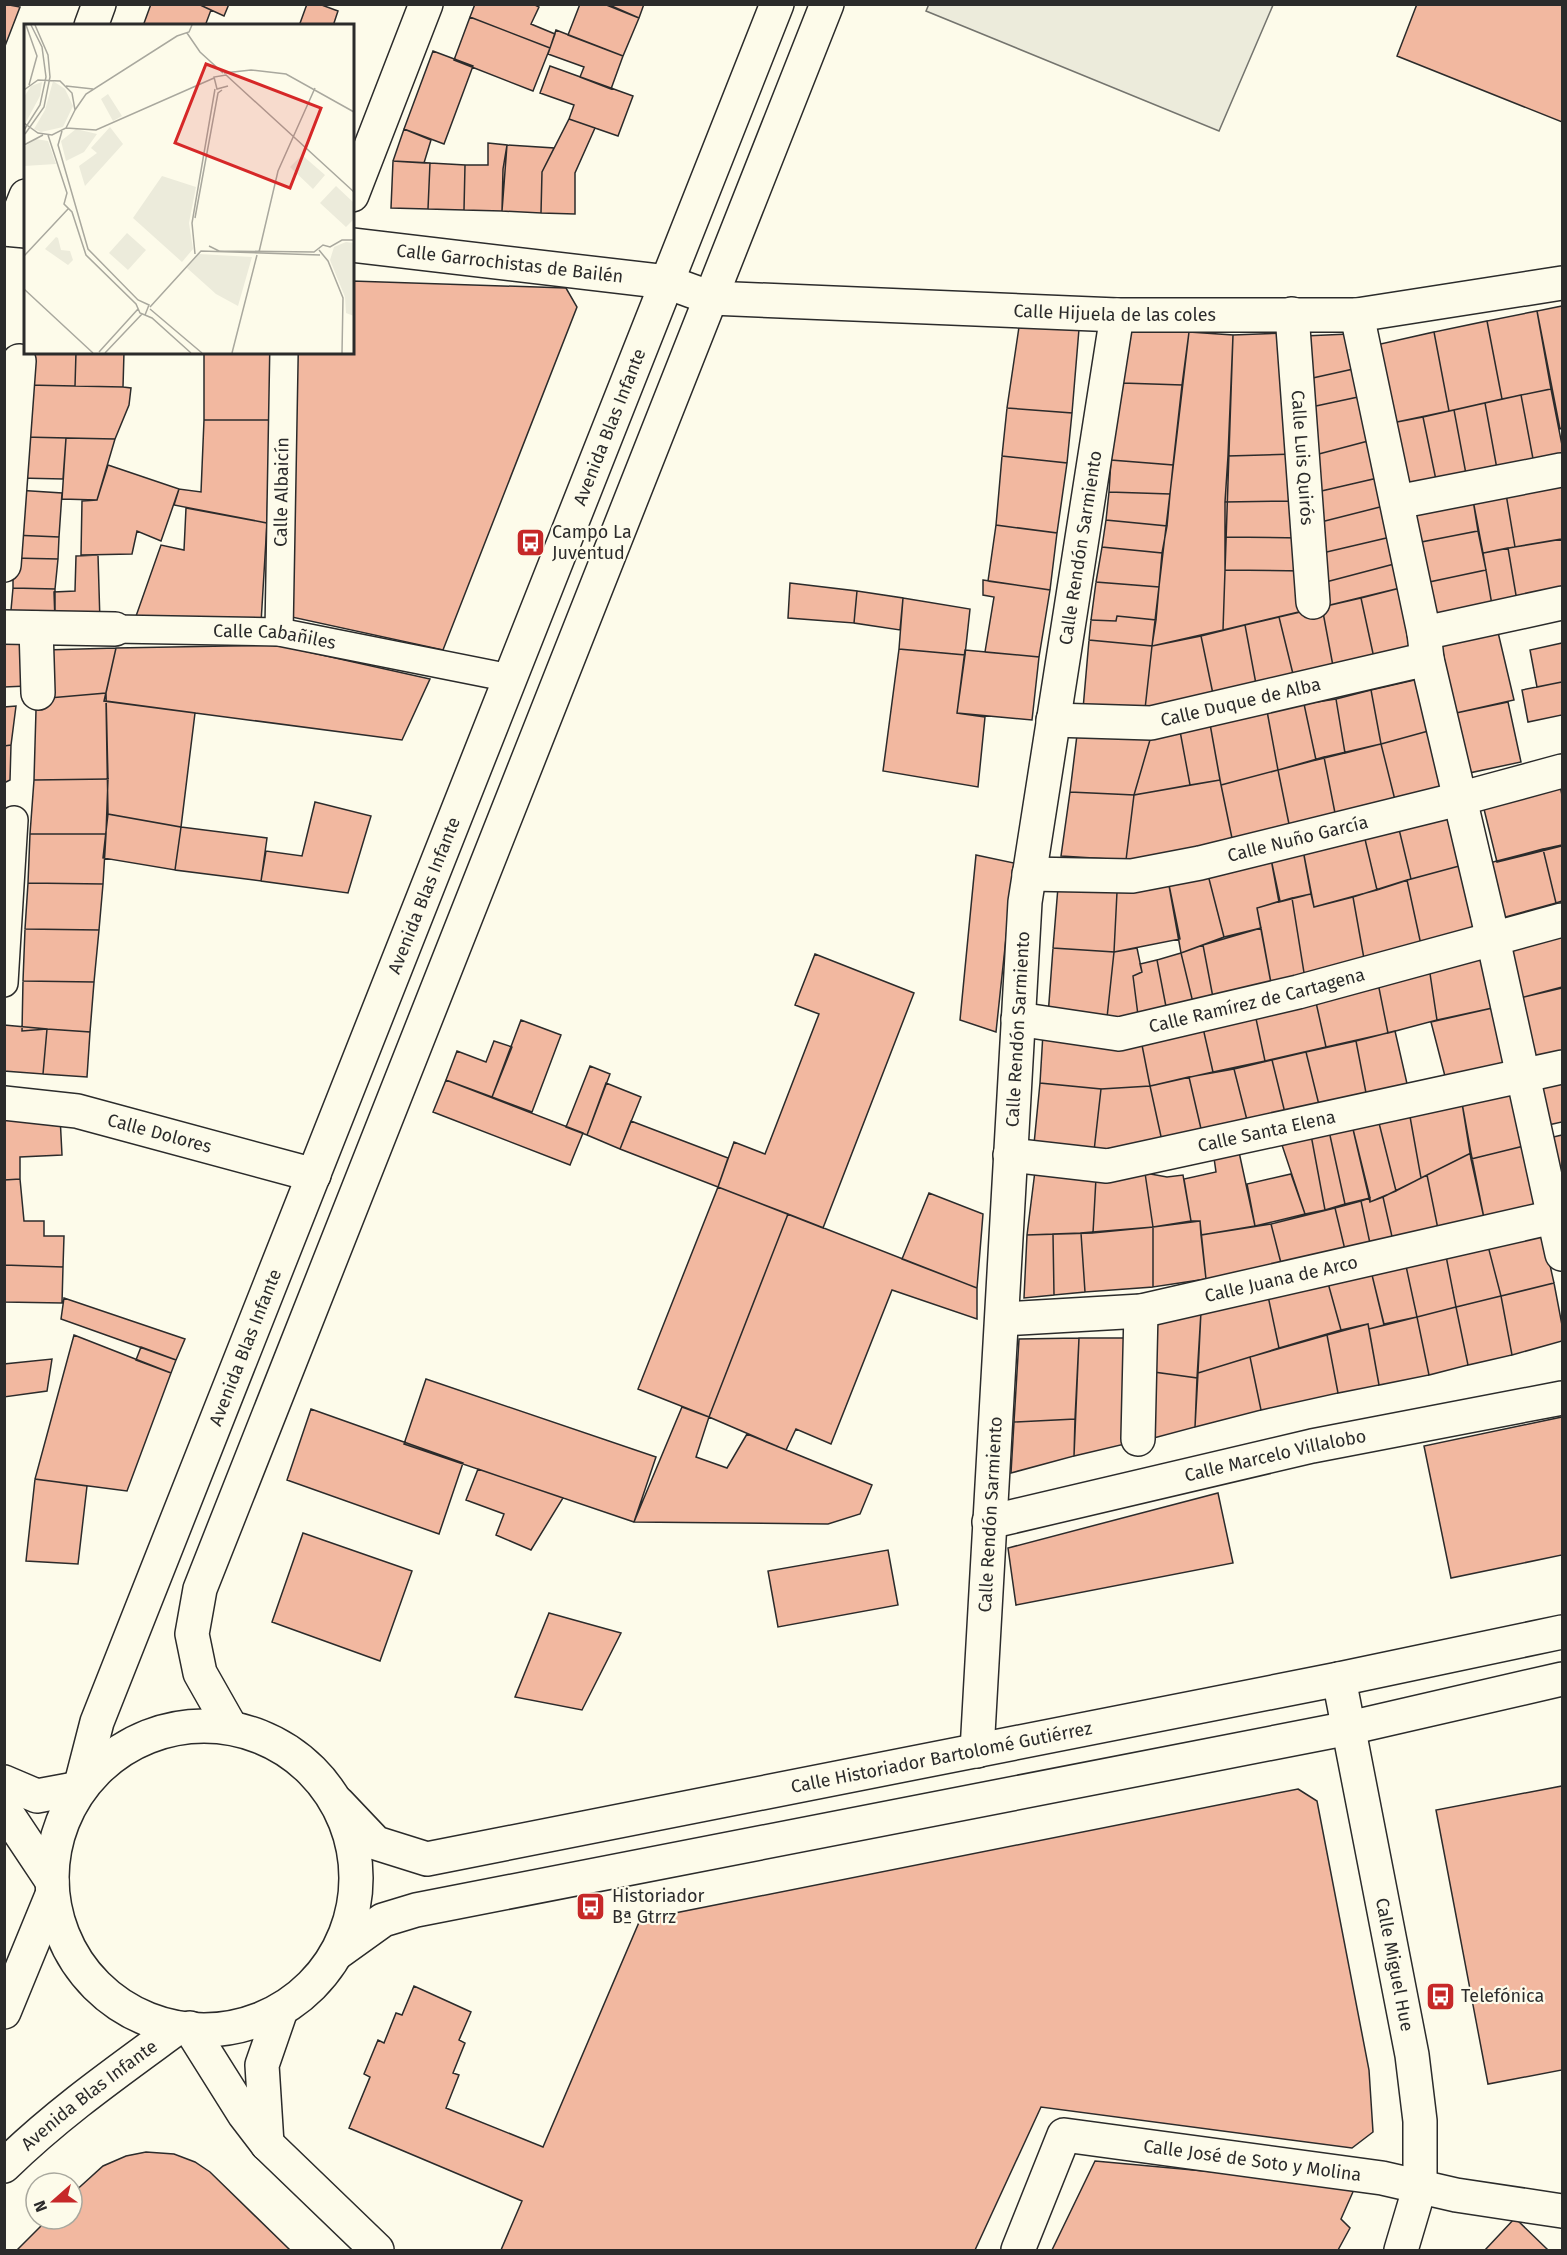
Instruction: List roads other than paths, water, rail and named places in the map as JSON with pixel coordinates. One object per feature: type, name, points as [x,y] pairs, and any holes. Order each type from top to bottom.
[{"type":"street","points":[[92,24],[99,4]]},
{"type":"street","points":[[354,190],[426,4]]},
{"type":"street","name":"Avenida Blas Infante","points":[[80,1788],[97,1722],[777,4]]},
{"type":"street","points":[[231,1726],[200,1673],[192,1634],[200,1589],[827,4]]},
{"type":"street","points":[[14,230],[24,202]]},
{"type":"street","name":"Calle Garrochistas de Bailén","points":[[354,245],[667,282]]},
{"type":"street","name":"Calle Hijuela de las coles","points":[[667,282],[711,298],[1117,315],[1357,315],[1563,283]]},
{"type":"street","name":"Calle Luis Quirós","points":[[1292,314],[1313,602]]},
{"type":"street","name":"Calle Rendón Sarmiento","points":[[977,1751],[1025,902],[1117,315]]},
{"type":"street","points":[[1357,315],[1459,799],[1493,939],[1522,1076],[1559,1216],[1563,1254]]},
{"type":"street","name":"Calle Albaicín","points":[[279,632],[284,354]]},
{"type":"street","points":[[4,565],[19,361]]},
{"type":"street","points":[[1397,502],[1561,470]]},
{"type":"street","name":"Calle Duque de Alba","points":[[1053,720],[1151,723],[1426,646],[1563,603]]},
{"type":"street","name":"Calle Cabañiles","points":[[4,627],[279,632],[510,678]]},
{"type":"street","points":[[36,628],[38,693]]},
{"type":"street","name":"Calle Nuño García","points":[[1029,874],[1132,876],[1200,863],[1563,771]]},
{"type":"street","points":[[4,983],[14,820]]},
{"type":"street","name":"Calle Ramírez de Cartagena","points":[[1018,1019],[1119,1034],[1298,992],[1563,920]]},
{"type":"street","name":"Calle Santa Elena","points":[[1010,1155],[1107,1166],[1563,1067]]},
{"type":"street","name":"Calle Dolores","points":[[4,1103],[77,1111],[314,1175]]},
{"type":"street","name":"Calle Juana de Arco","points":[[1003,1319],[1141,1311],[1559,1216]]},
{"type":"street","points":[[1137,1439],[1141,1311]]},
{"type":"street","name":"Calle Marcelo Villalobo","points":[[989,1522],[1312,1446],[1563,1398]]},
{"type":"street","name":"Calle Historiador Bartolomé Gutiérrez","points":[[338,1803],[376,1843],[427,1859],[1340,1679],[1563,1632]]},
{"type":"street","name":"Calle Miguel Hue","points":[[1340,1679],[1412,2055],[1420,2121],[1420,2186],[1401,2250]]},
{"type":"street","points":[[337,1953],[383,1920],[416,1910],[1349,1728],[1563,1679]]},
{"type":"street","points":[[4,1809],[52,1888],[68,1945],[86,1974],[109,1997],[138,2015],[183,2028],[230,2028],[280,2010],[313,1985],[337,1953],[355,1904],[355,1852],[338,1803],[310,1767],[273,1741],[231,1726],[177,1726],[127,1745],[80,1788],[58,1833],[52,1888],[4,2013]]},
{"type":"street","points":[[4,1782],[37,1796],[80,1788]]},
{"type":"street","points":[[267,2144],[262,2065],[280,2010]]},
{"type":"street","points":[[183,2028],[267,2144],[377,2250]]},
{"type":"street","name":"Avenida Blas Infante","points":[[4,2166],[83,2097],[183,2028]]},
{"type":"street","name":"Calle José de Soto y Molina","points":[[1018,2250],[1064,2135],[1382,2178],[1456,2195],[1563,2211]]},
{"type":"place","name":"Campo La Juventud","points":[[531,542]]},
{"type":"place","name":"Historiador Bª Gtrrz","points":[[591,1906]]},
{"type":"place","name":"Telefónica","points":[[1440,1996]]}]
